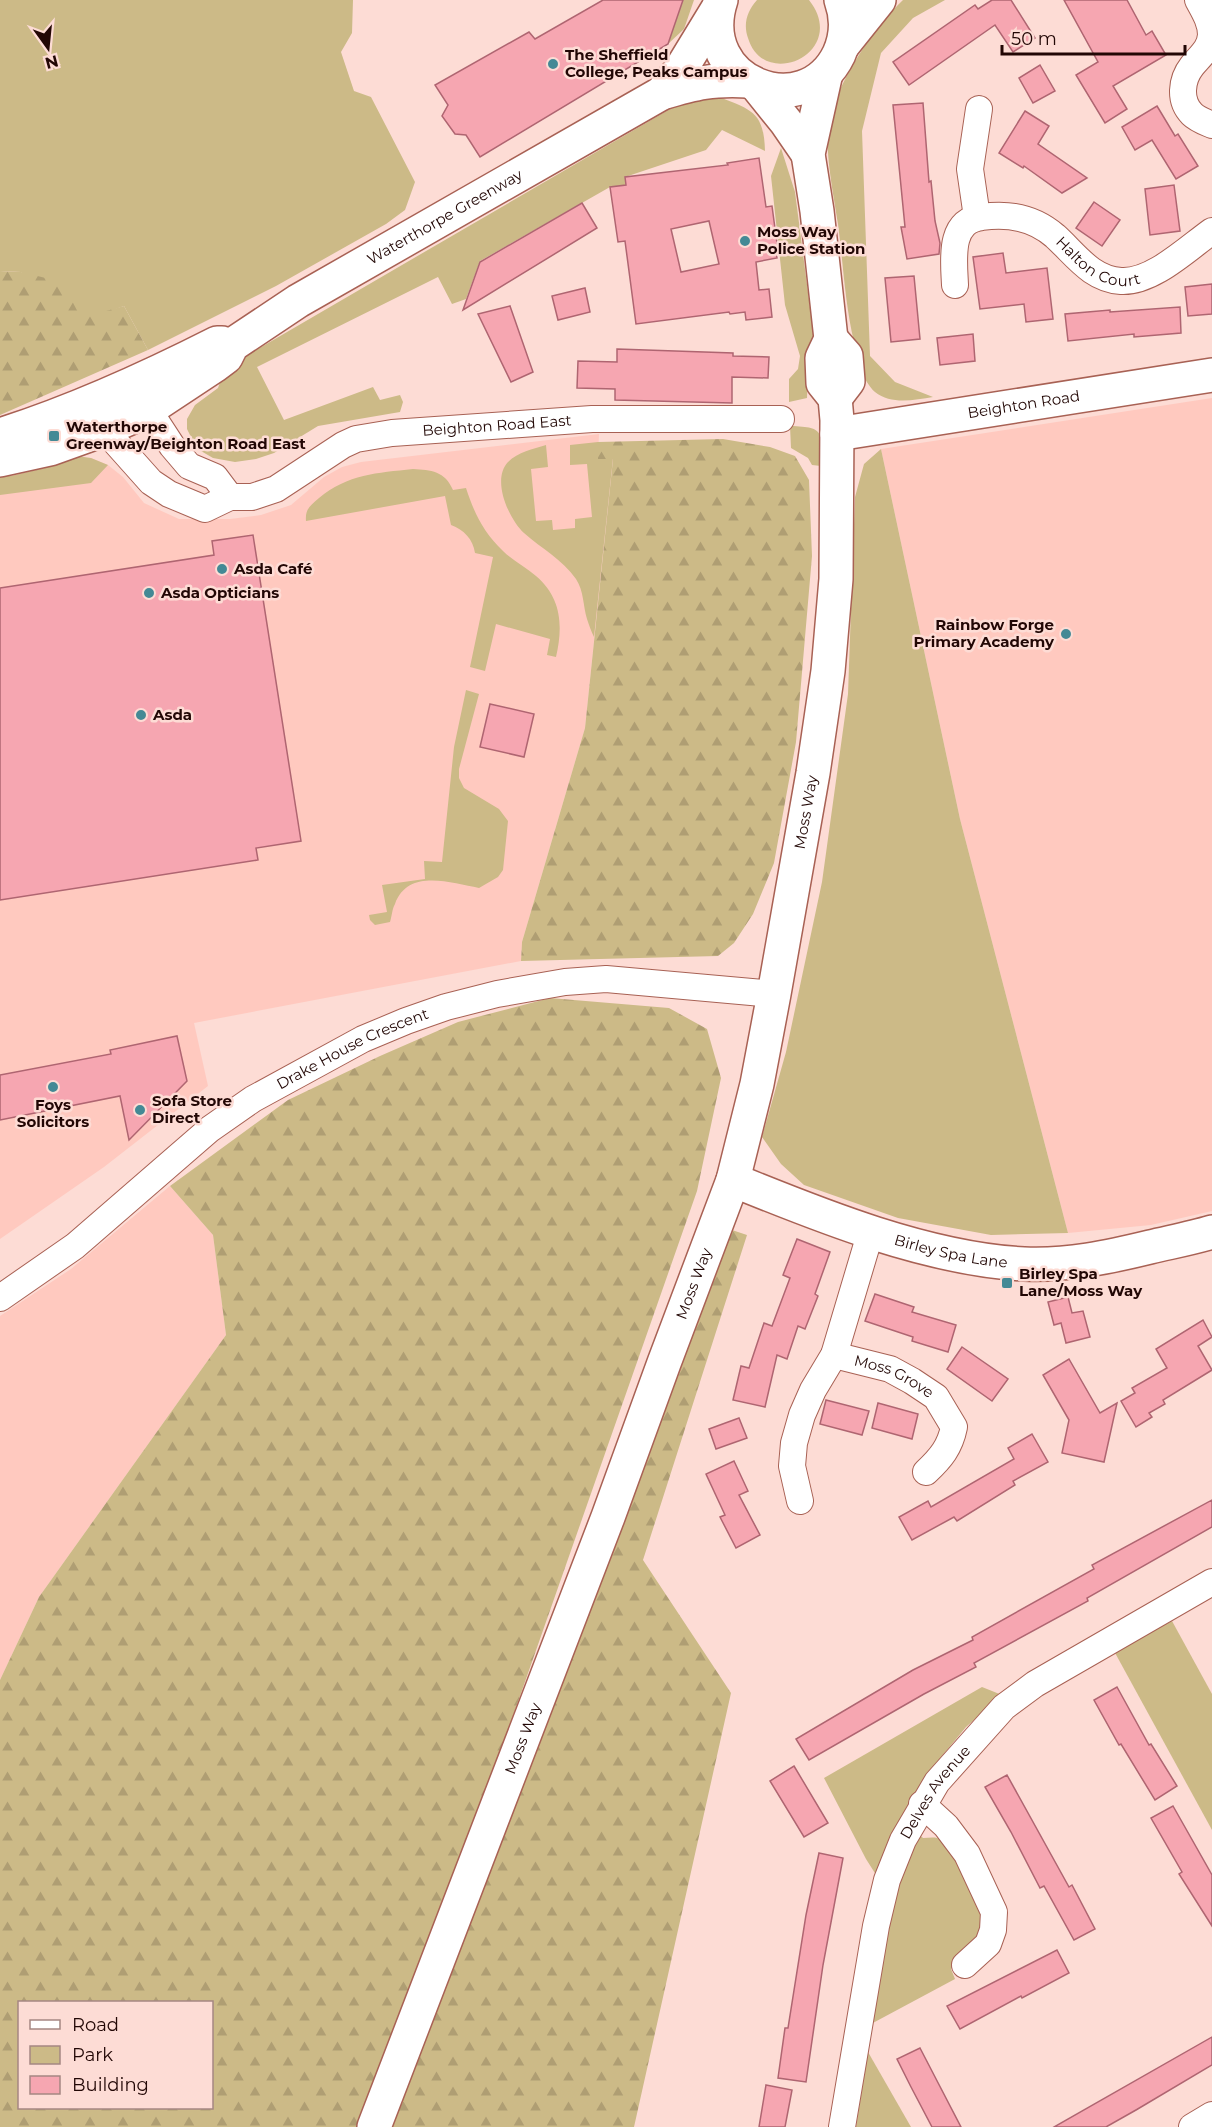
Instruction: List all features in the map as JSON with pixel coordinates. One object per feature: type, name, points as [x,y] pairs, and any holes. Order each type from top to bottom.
[{"type":"street","points":[[841,0],[845,12],[846,28],[843,45]]},
{"type":"street","points":[[826,73],[836,60],[843,45],[879,0]]},
{"type":"street","points":[[1198,0],[1206,14],[1211,36],[1206,51],[1190,68],[1182,94],[1187,108],[1193,115],[1212,125]]},
{"type":"street","name":"Moss Way","points":[[719,5],[716,25],[717,40],[723,54],[738,74],[753,83],[786,122],[808,154]]},
{"type":"street","name":"Waterthorpe Greenway","points":[[662,93],[681,69],[719,5]]},
{"type":"street","name":"Moss Way","points":[[374,2127],[608,1517],[663,1363],[733,1180],[757,1084],[813,773],[828,671],[836,579],[837,434],[835,398],[823,383],[822,358],[831,339],[817,211],[808,154],[826,73]]},
{"type":"street","name":"Waterthorpe Greenway","points":[[0,460],[50,449],[93,418],[135,400],[217,343],[232,345],[308,295],[662,93],[702,82],[721,80],[753,83],[779,90],[800,87],[826,73]]},
{"type":"street","points":[[956,285],[953,257],[956,237],[963,226],[977,217],[970,169],[979,109]]},
{"type":"street","name":"Halton Court","points":[[977,217],[1012,216],[1030,220],[1053,235],[1089,271],[1105,278],[1122,281],[1140,279],[1155,272],[1212,231]]},
{"type":"street","name":"Beighton Road","points":[[837,434],[1212,375]]},
{"type":"street","points":[[135,400],[157,423],[189,466],[215,477],[230,497]]},
{"type":"street","name":"Waterthorpe Greenway","points":[[0,435],[93,418]]},
{"type":"street","name":"Beighton Road East","points":[[93,418],[151,482],[169,494],[205,509],[230,497],[252,497],[276,489],[343,445],[356,439],[392,433],[592,419],[781,419]]},
{"type":"street","name":"Drake House Crescent","points":[[0,1298],[75,1246],[210,1129],[253,1099],[363,1039],[406,1021],[446,1007],[497,994],[565,982],[606,979],[774,994]]},
{"type":"street","name":"Birley Spa Lane","points":[[733,1180],[788,1203],[871,1231],[937,1251],[991,1261],[1026,1264],[1064,1263],[1101,1258],[1212,1232]]},
{"type":"street","name":"Moss Grove","points":[[800,1501],[792,1466],[794,1443],[813,1390],[834,1355],[871,1231]]},
{"type":"street","name":"Moss Grove","points":[[834,1355],[890,1369],[936,1396],[954,1427],[951,1443],[940,1459],[926,1472]]},
{"type":"street","name":"Delves Avenue","points":[[842,2127],[876,1926],[887,1880],[903,1840],[922,1804],[958,1756],[1004,1707],[1035,1684],[1212,1582]]},
{"type":"street","points":[[922,1804],[946,1826],[967,1854],[994,1912],[993,1930],[988,1944],[964,1965]]},
{"type":"street","points":[[1192,2127],[1212,2115]]},
{"type":"shaded area","name":"Rainbow Forge Primary Academy","points":[[1212,398],[1212,1211],[1151,1225],[1068,1233],[960,819],[881,449]]},
{"type":"shaded area","points":[[599,434],[598,458],[613,458],[585,728],[522,942],[521,961],[194,1023],[208,1086],[104,1167],[0,1239],[0,469],[91,458],[108,465],[123,477],[144,503],[179,519],[230,519],[261,515],[291,505],[324,477],[342,467],[361,462]]},
{"type":"shaded area","points":[[170,1186],[213,1235],[226,1335],[39,1597],[0,1680],[0,1316],[71,1269]]},
{"type":"green space","points":[[0,0],[353,0],[352,33],[341,52],[354,91],[371,97],[415,182],[405,210],[386,224],[276,286],[148,350],[124,306],[82,321],[21,272],[0,271]]},
{"type":"green space","points":[[683,0],[694,0],[684,29],[668,44]]},
{"type":"green space","points":[[757,0],[809,0],[819,19],[819,35],[812,49],[800,59],[785,63],[770,62],[757,54],[748,38],[746,23],[748,13]]},
{"type":"green space","points":[[903,0],[945,0],[913,18],[881,53],[862,131],[870,356],[895,382],[933,397],[895,400],[881,396],[870,387],[859,362],[848,313],[830,174],[828,135],[833,109],[847,75],[868,41]]},
{"type":"green space","points":[[717,96],[753,114],[762,128],[765,151],[722,130],[706,150],[625,177],[626,185],[610,187],[480,261],[466,299],[452,304],[438,277],[257,367],[284,420],[373,387],[380,400],[400,395],[403,402],[400,412],[318,426],[274,453],[235,462],[213,458],[201,451],[193,441],[187,429],[187,419],[195,405],[218,388],[225,368],[689,98]]},
{"type":"green space","points":[[781,148],[795,192],[815,361],[808,363],[807,398],[789,402],[789,379],[798,369],[800,356],[785,305],[771,176]]},
{"type":"green space","points":[[0,271],[21,272],[62,282],[81,318],[124,306],[148,350],[0,415]]},
{"type":"green space","points":[[790,426],[816,430],[821,439],[821,466],[812,465],[808,458],[791,448]]},
{"type":"green space","points":[[723,439],[770,447],[795,456],[809,480],[812,556],[796,742],[774,863],[753,914],[734,943],[718,956],[521,961],[522,942],[585,728],[613,459],[598,459],[598,442]]},
{"type":"green space","points":[[598,442],[598,458],[613,458],[594,637],[587,619],[581,588],[576,579],[552,554],[518,527],[504,499],[501,479],[508,462],[526,451],[546,445],[548,467],[531,469],[536,521],[552,520],[553,530],[575,528],[575,519],[592,517],[587,464],[570,465],[570,445]]},
{"type":"green space","points":[[881,449],[960,819],[1068,1233],[991,1235],[898,1218],[804,1185],[781,1164],[762,1137],[786,1052],[822,882],[848,694],[855,497],[864,464]]},
{"type":"green space","points":[[70,455],[91,458],[108,465],[91,483],[0,495],[0,469],[11,476],[45,468],[51,458]]},
{"type":"green space","points":[[413,469],[442,475],[453,490],[466,488],[472,506],[490,537],[507,555],[545,585],[556,603],[560,624],[556,657],[547,655],[550,639],[496,624],[485,671],[470,667],[493,557],[475,553],[467,536],[451,525],[445,496],[306,521],[306,513],[311,506],[341,484],[363,476]]},
{"type":"green space","points":[[466,690],[479,694],[459,769],[459,778],[464,788],[499,809],[508,821],[503,870],[498,877],[479,888],[444,881],[420,882],[410,886],[401,893],[393,908],[390,922],[375,925],[369,915],[387,912],[382,885],[425,879],[424,861],[442,862],[454,747]]},
{"type":"green space","points":[[550,998],[669,1008],[707,1029],[721,1078],[697,1191],[499,1756],[359,2127],[0,2127],[0,1680],[39,1597],[226,1335],[213,1235],[170,1186],[288,1100],[458,1022]]},
{"type":"green space","points":[[732,1230],[747,1235],[643,1560],[731,1693],[634,2127],[383,2127],[539,1720]]},
{"type":"green space","points":[[1172,1621],[1212,1694],[1212,1830],[1114,1651]]},
{"type":"green space","points":[[982,1687],[1002,1695],[966,1727],[932,1768],[902,1818],[923,1838],[937,1838],[953,1852],[967,1877],[986,1927],[978,1942],[951,1969],[955,1979],[871,2024],[892,1900],[866,1859],[824,1778]]},
{"type":"green space","points":[[868,2052],[911,2127],[856,2127]]},
{"type":"building","name":"The Sheffield College, Peaks Campus","points":[[603,0],[683,0],[668,44],[480,157],[466,135],[455,134],[442,116],[448,105],[435,85],[529,32],[535,39]]},
{"type":"building","points":[[992,0],[1011,0],[1035,38],[1013,52],[995,25],[909,85],[893,62],[975,5],[978,9]]},
{"type":"building","points":[[1064,0],[1127,0],[1146,35],[1152,31],[1166,55],[1113,86],[1127,109],[1105,123],[1076,75],[1098,62]]},
{"type":"building","points":[[1040,65],[1055,91],[1033,103],[1019,78]]},
{"type":"building","points":[[923,103],[929,182],[931,181],[940,243],[939,254],[907,259],[901,227],[905,227],[893,105]]},
{"type":"building","points":[[1157,106],[1175,136],[1178,134],[1198,166],[1176,179],[1152,140],[1135,150],[1122,127]]},
{"type":"building","points":[[1025,111],[1049,126],[1038,144],[1087,178],[1062,193],[1024,166],[1023,168],[999,153]]},
{"type":"building","name":"Moss Way Police Station","points":[[759,158],[766,207],[772,206],[778,251],[776,252],[777,258],[756,262],[759,290],[769,289],[772,317],[746,320],[745,312],[730,314],[729,312],[636,324],[625,241],[618,242],[610,187],[626,185],[625,177],[728,165],[727,163]],"holes":[[[709,221],[719,264],[681,272],[671,229]]]},
{"type":"building","points":[[1174,185],[1180,231],[1150,235],[1145,189]]},
{"type":"building","points":[[1094,202],[1120,220],[1102,246],[1076,228]]},
{"type":"building","points":[[582,203],[597,228],[463,310],[480,262]]},
{"type":"building","points":[[1003,253],[1006,273],[1047,268],[1053,319],[1026,322],[1024,304],[980,309],[973,257]]},
{"type":"building","points":[[914,276],[920,339],[891,342],[885,278]]},
{"type":"building","points":[[1212,284],[1212,314],[1188,316],[1185,287]]},
{"type":"building","points":[[585,288],[590,312],[558,320],[552,296]]},
{"type":"building","points":[[510,306],[533,372],[511,382],[478,314]]},
{"type":"building","points":[[1180,307],[1181,333],[1134,337],[1134,334],[1068,341],[1065,314]]},
{"type":"building","points":[[973,334],[975,361],[940,365],[937,338]]},
{"type":"building","points":[[617,349],[733,353],[733,356],[769,357],[768,378],[732,377],[732,403],[615,400],[615,389],[577,388],[578,361],[617,362]]},
{"type":"building","name":"Asda","points":[[253,535],[301,841],[256,848],[258,860],[0,900],[0,588],[214,555],[212,541]]},
{"type":"building","points":[[490,704],[534,714],[524,757],[480,747]]},
{"type":"building","points":[[177,1036],[187,1081],[129,1140],[120,1096],[0,1120],[0,1075],[111,1054],[110,1050]]},
{"type":"building","points":[[797,1239],[830,1252],[815,1294],[818,1296],[805,1329],[798,1326],[787,1359],[777,1355],[765,1407],[733,1400],[741,1366],[749,1368],[764,1323],[772,1326],[790,1278],[783,1275]]},
{"type":"building","points":[[875,1294],[914,1307],[912,1312],[956,1325],[948,1352],[912,1341],[913,1337],[865,1321]]},
{"type":"building","points":[[1068,1297],[1072,1313],[1083,1311],[1090,1337],[1066,1343],[1061,1323],[1054,1325],[1048,1302]]},
{"type":"building","points":[[1203,1320],[1212,1337],[1198,1346],[1212,1370],[1163,1400],[1165,1404],[1149,1413],[1152,1417],[1136,1427],[1121,1401],[1135,1393],[1132,1388],[1167,1368],[1156,1349]]},
{"type":"building","points":[[962,1347],[1008,1379],[992,1401],[947,1369]]},
{"type":"building","points":[[1069,1359],[1100,1413],[1117,1403],[1104,1462],[1062,1453],[1069,1420],[1043,1375]]},
{"type":"building","points":[[826,1400],[869,1411],[862,1435],[820,1424]]},
{"type":"building","points":[[878,1403],[918,1414],[912,1439],[872,1428]]},
{"type":"building","points":[[739,1418],[747,1438],[716,1449],[709,1429]]},
{"type":"building","points":[[1032,1434],[1048,1462],[1013,1481],[1015,1485],[957,1521],[954,1517],[912,1540],[899,1517],[928,1501],[931,1507],[1014,1459],[1008,1448]]},
{"type":"building","points":[[734,1461],[748,1491],[739,1495],[760,1535],[736,1548],[720,1517],[725,1515],[706,1474]]},
{"type":"building","points":[[1212,1500],[1212,1527],[1087,1598],[1088,1601],[974,1663],[976,1667],[809,1760],[796,1739],[913,1670],[973,1640],[972,1637],[1094,1569],[1092,1565]]},
{"type":"building","points":[[1117,1687],[1149,1745],[1151,1744],[1177,1786],[1155,1800],[1121,1744],[1119,1745],[1094,1700]]},
{"type":"building","points":[[794,1766],[828,1823],[804,1837],[770,1781]]},
{"type":"building","points":[[1007,1775],[1069,1887],[1072,1885],[1095,1929],[1074,1940],[1044,1886],[1040,1888],[985,1787]]},
{"type":"building","points":[[1173,1806],[1212,1875],[1212,1926],[1179,1874],[1182,1872],[1151,1818]]},
{"type":"building","points":[[819,1853],[843,1858],[823,1965],[806,2082],[778,2078],[785,2028],[788,2028],[806,1915]]},
{"type":"building","points":[[1057,1950],[1069,1973],[960,2029],[947,2006]]},
{"type":"building","points":[[1212,2037],[1212,2065],[1136,2110],[1106,2127],[1054,2127]]},
{"type":"building","points":[[920,2048],[961,2127],[932,2127],[911,2087],[897,2059]]},
{"type":"building","points":[[766,2085],[792,2090],[785,2127],[759,2127]]},
{"type":"place","name":"The Sheffield College, Peaks Campus","points":[[553,64]]},
{"type":"place","name":"Moss Way Police Station","points":[[745,241]]},
{"type":"place","name":"Waterthorpe Greenway/Beighton Road East","points":[[54,436]]},
{"type":"place","name":"Asda Café","points":[[222,569]]},
{"type":"place","name":"Asda Opticians","points":[[149,593]]},
{"type":"place","name":"Rainbow Forge Primary Academy","points":[[1066,634]]},
{"type":"place","name":"Asda","points":[[141,715]]},
{"type":"place","name":"Foys Solicitors","points":[[53,1087]]},
{"type":"place","name":"Sofa Store Direct","points":[[140,1110]]},
{"type":"place","name":"Birley Spa Lane/Moss Way","points":[[1007,1283]]}]
